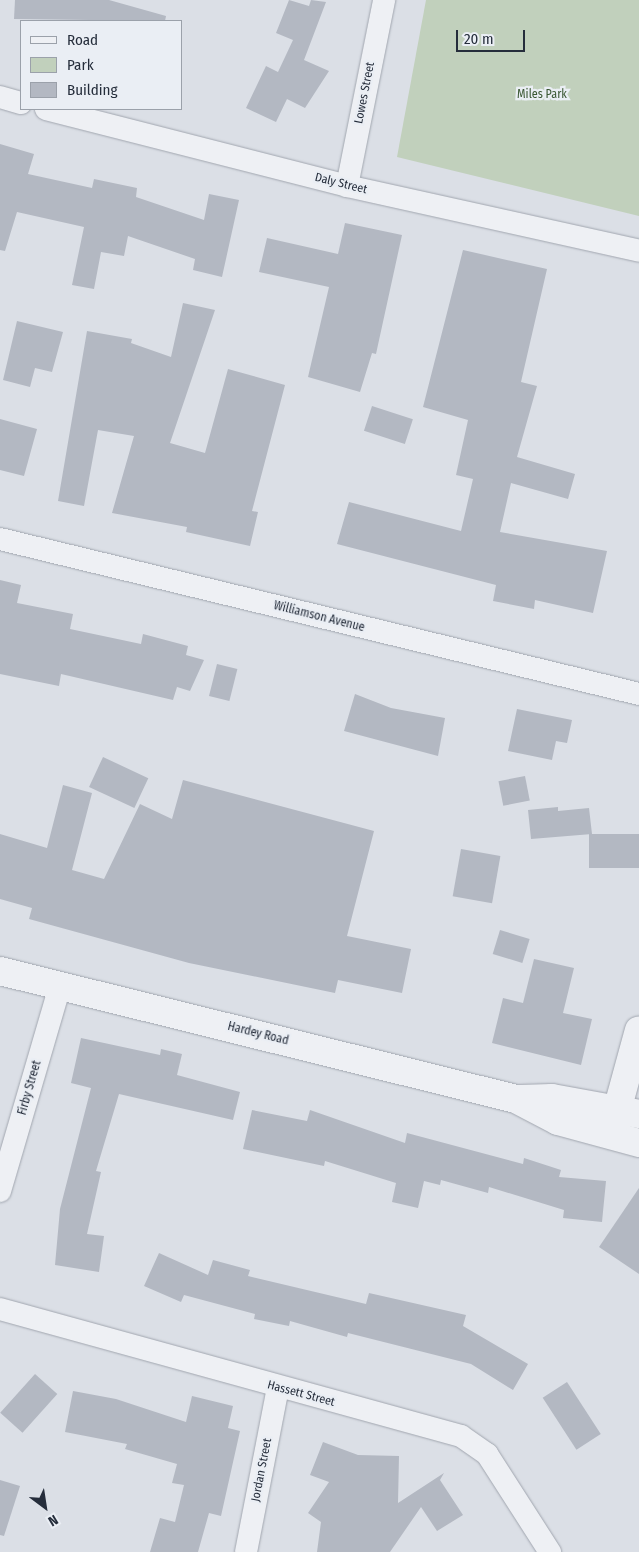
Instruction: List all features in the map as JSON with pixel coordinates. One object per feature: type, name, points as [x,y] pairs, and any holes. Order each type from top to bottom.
[{"type":"street","name":"Lowes Street","points":[[346,186],[384,0]]},
{"type":"street","points":[[0,97],[20,102]]},
{"type":"street","name":"Daly Street","points":[[50,110],[346,186],[639,252]]},
{"type":"street","name":"Williamson Avenue","points":[[0,539],[639,694]]},
{"type":"street","name":"Hardey Road","points":[[0,971],[516,1099],[558,1121],[639,1143]]},
{"type":"street","name":"Firby Street","points":[[0,1191],[60,986]]},
{"type":"street","points":[[610,1136],[628,1110],[639,1030]]},
{"type":"street","name":"Hardey Road","points":[[516,1099],[552,1098],[628,1110]]},
{"type":"street","name":"Hassett Street","points":[[0,1309],[278,1388],[461,1436],[487,1454],[550,1552]]},
{"type":"street","name":"Jordan Street","points":[[246,1552],[278,1388]]},
{"type":"green space","name":"Miles Park","points":[[426,0],[639,0],[639,216],[397,157]]},
{"type":"building","points":[[15,0],[109,0],[166,16],[165,20],[14,19]]},
{"type":"building","points":[[289,0],[309,6],[311,0],[326,2],[304,60],[329,71],[305,108],[287,99],[276,122],[246,108],[266,66],[278,72],[293,40],[276,33]]},
{"type":"building","points":[[0,144],[34,154],[28,174],[92,188],[94,179],[137,188],[136,197],[204,220],[209,194],[239,200],[222,277],[193,270],[195,259],[128,236],[124,256],[101,252],[94,289],[72,285],[84,227],[17,212],[5,251],[0,250]]},
{"type":"building","points":[[345,223],[402,235],[376,354],[372,353],[360,392],[308,377],[329,287],[259,272],[267,238],[338,254]]},
{"type":"building","points":[[463,250],[547,269],[521,382],[537,386],[517,457],[575,474],[568,499],[511,483],[500,532],[607,551],[593,613],[535,600],[534,609],[493,601],[496,585],[337,544],[349,502],[461,531],[473,479],[456,475],[468,420],[423,407]]},
{"type":"building","points":[[183,303],[215,310],[170,443],[205,453],[228,369],[285,385],[252,511],[258,512],[250,546],[186,532],[187,527],[112,513],[134,436],[98,430],[84,506],[58,501],[87,331],[132,339],[131,343],[171,357]]},
{"type":"building","points":[[17,321],[63,332],[52,372],[35,368],[30,387],[3,380]]},
{"type":"building","points":[[372,406],[413,419],[405,444],[364,431]]},
{"type":"building","points":[[0,419],[37,429],[24,476],[0,470]]},
{"type":"building","points":[[0,580],[21,585],[17,603],[73,614],[70,629],[141,644],[143,634],[188,646],[186,655],[204,660],[190,691],[177,687],[173,700],[61,674],[59,686],[0,674]]},
{"type":"building","points":[[217,664],[237,669],[229,701],[209,696]]},
{"type":"building","points":[[355,694],[391,708],[445,718],[438,756],[344,731]]},
{"type":"building","points":[[517,709],[572,720],[567,743],[556,741],[552,760],[508,751]]},
{"type":"building","points":[[103,757],[148,778],[134,808],[89,787]]},
{"type":"building","points":[[525,776],[530,801],[503,806],[498,781]]},
{"type":"building","points":[[183,780],[374,831],[347,936],[411,949],[402,993],[338,980],[335,993],[189,963],[29,919],[32,908],[0,899],[0,834],[47,848],[63,785],[92,793],[72,870],[104,879],[140,804],[172,819]]},
{"type":"building","points":[[558,807],[558,811],[589,808],[592,834],[531,839],[528,810]]},
{"type":"building","points":[[589,834],[639,834],[639,868],[589,868]]},
{"type":"building","points":[[461,849],[500,856],[492,903],[453,896]]},
{"type":"building","points":[[500,930],[530,939],[522,963],[493,954]]},
{"type":"building","points":[[534,959],[574,968],[563,1013],[592,1019],[581,1065],[492,1043],[503,998],[523,1003]]},
{"type":"building","points":[[81,1038],[160,1055],[161,1049],[182,1054],[177,1075],[240,1092],[233,1120],[119,1094],[96,1171],[101,1172],[87,1234],[104,1236],[99,1272],[55,1265],[60,1209],[91,1088],[71,1083]]},
{"type":"building","points":[[252,1110],[307,1121],[310,1110],[405,1143],[407,1133],[523,1164],[524,1158],[561,1170],[559,1177],[606,1181],[602,1222],[563,1218],[564,1210],[489,1187],[488,1193],[441,1180],[440,1185],[424,1181],[418,1208],[392,1202],[396,1183],[325,1161],[324,1166],[243,1149]]},
{"type":"building","points":[[639,1188],[639,1274],[599,1247]]},
{"type":"building","points":[[159,1253],[208,1275],[213,1260],[250,1270],[248,1276],[366,1304],[369,1293],[466,1315],[463,1326],[528,1364],[513,1390],[471,1364],[348,1333],[347,1337],[290,1321],[289,1326],[254,1319],[255,1314],[184,1295],[181,1302],[144,1286]]},
{"type":"building","points":[[35,1374],[57,1394],[22,1433],[0,1413]]},
{"type":"building","points":[[567,1382],[601,1434],[576,1450],[543,1398]]},
{"type":"building","points":[[73,1391],[116,1399],[186,1422],[192,1396],[233,1406],[228,1428],[240,1431],[221,1516],[209,1513],[198,1552],[150,1552],[160,1518],[175,1522],[184,1485],[172,1483],[177,1464],[125,1449],[127,1444],[65,1432]]},
{"type":"building","points":[[323,1442],[358,1455],[399,1456],[398,1503],[444,1473],[440,1480],[463,1515],[437,1531],[421,1507],[390,1552],[317,1552],[321,1522],[308,1513],[329,1482],[310,1475]]},
{"type":"building","points":[[0,1480],[20,1486],[4,1536],[0,1535]]}]
